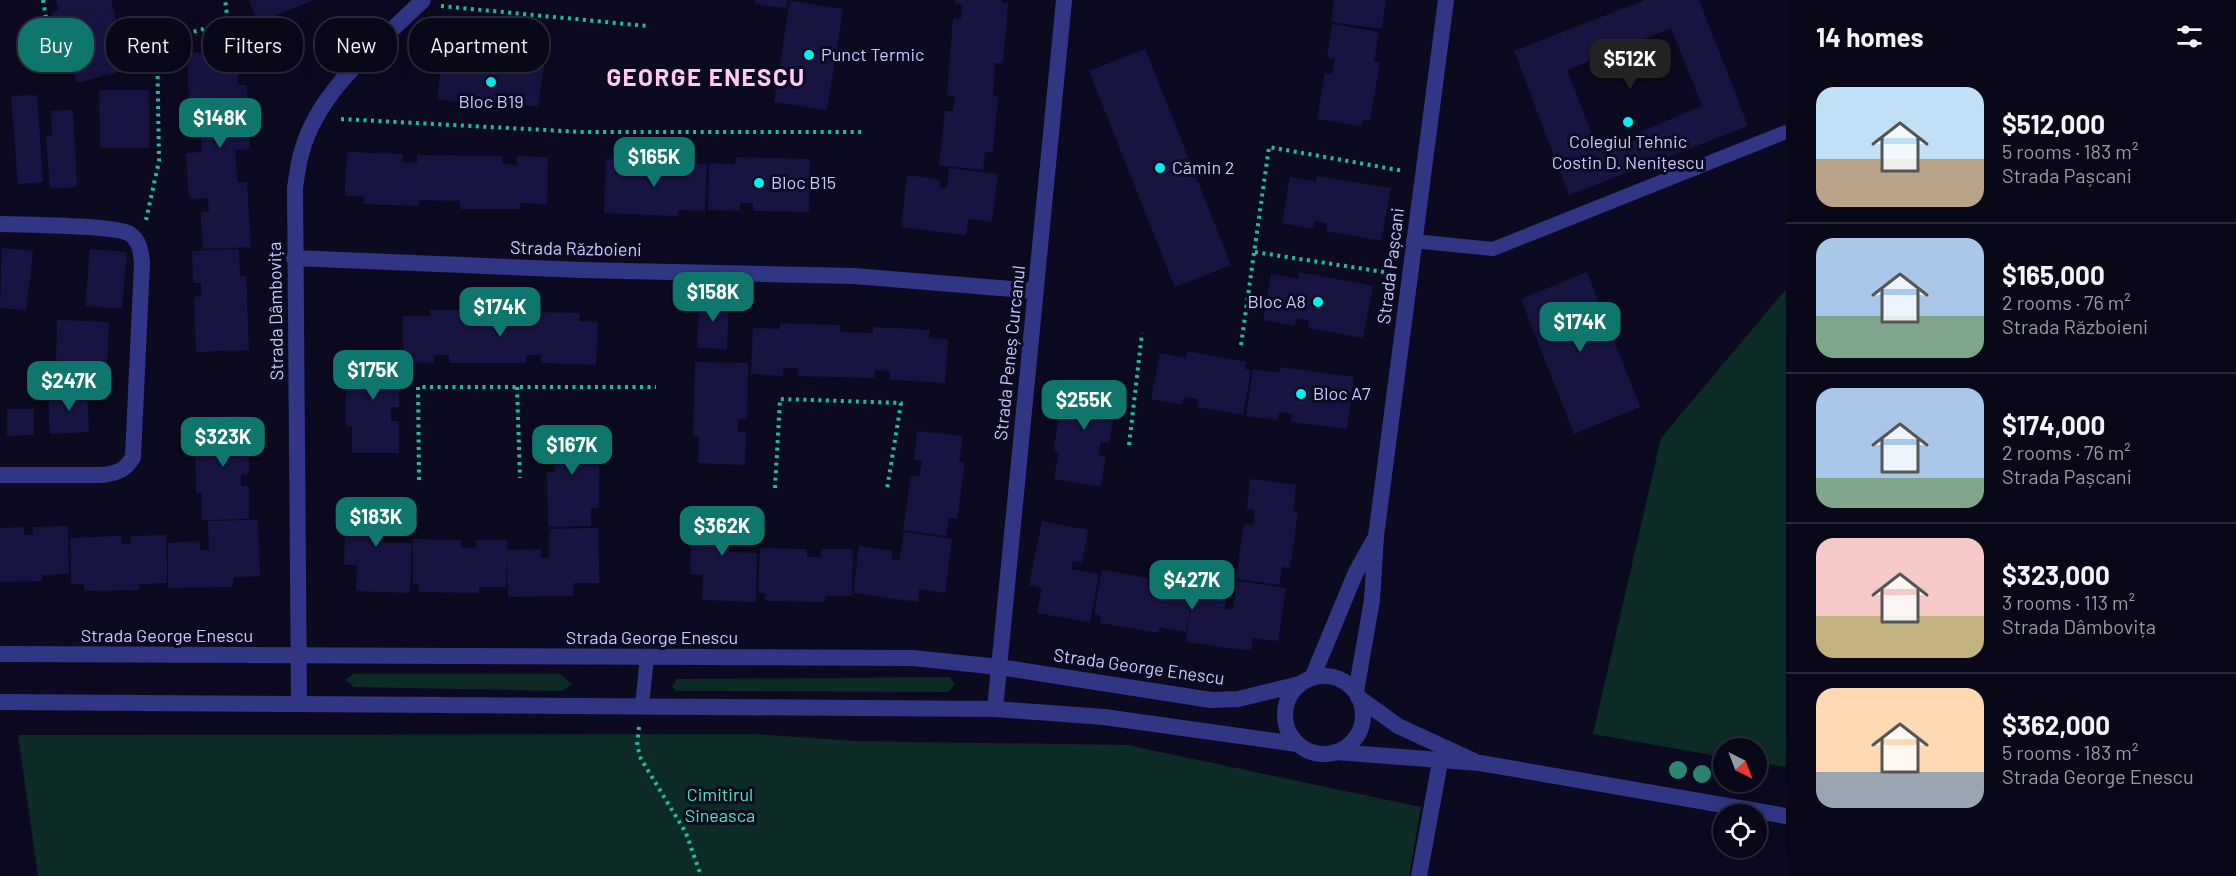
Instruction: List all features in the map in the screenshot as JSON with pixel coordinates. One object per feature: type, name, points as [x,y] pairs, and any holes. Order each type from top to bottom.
[{"type":"street","name":"Strada Peneș Curcanul","points":[[995,709],[1064,0]]},
{"type":"street","name":"Strada Pașcani","points":[[1357,695],[1372,600],[1376,536],[1408,276],[1446,0]]},
{"type":"street","name":"Strada Dâmbovița","points":[[299,703],[295,188],[302,150],[316,117],[340,84],[421,2]]},
{"type":"street","points":[[0,224],[108,228],[130,234],[140,247],[133,457],[127,468],[117,474],[102,475],[0,475]]},
{"type":"street","name":"Strada Războieni","points":[[294,258],[581,270],[854,276],[1035,291]]},
{"type":"street","name":"Strada Pașcani","points":[[1306,681],[1356,572],[1376,536]]},
{"type":"street","name":"Strada George Enescu","points":[[0,654],[913,658],[999,667],[1212,700],[1238,699],[1306,681]]},
{"type":"street","points":[[1480,764],[1398,726],[1339,679],[1326,676],[1306,681],[1291,694],[1286,706],[1285,720],[1289,733],[1297,744],[1308,751],[1322,754],[1335,752],[1480,764],[1786,816]]},
{"type":"street","points":[[1335,752],[1347,746],[1356,737],[1362,724],[1362,711],[1357,695]]},
{"type":"street","points":[[0,702],[995,709],[1104,717],[1297,744]]},
{"type":"street","points":[[1419,876],[1440,762]]},
{"type":"lane","points":[[1413,241],[1493,249],[1786,132]]},
{"type":"lane","points":[[642,705],[647,658]]},
{"type":"path","points":[[43,0],[46,18]]},
{"type":"path","points":[[140,247],[159,161],[157,42],[228,22],[225,0]]},
{"type":"path","points":[[421,2],[647,26]]},
{"type":"path","points":[[316,117],[583,132],[865,132]]},
{"type":"path","points":[[1241,345],[1269,147],[1422,174]]},
{"type":"path","points":[[1255,252],[1408,276]]},
{"type":"path","points":[[1129,444],[1142,333]]},
{"type":"path","points":[[419,480],[418,387],[656,387]]},
{"type":"path","points":[[518,387],[520,478]]},
{"type":"path","points":[[776,488],[780,399],[901,403],[887,489]]},
{"type":"path","points":[[642,705],[637,745],[641,759],[686,833],[701,876]]},
{"type":"green space","points":[[1786,289],[1786,767],[1767,764],[1767,738],[1713,738],[1713,755],[1593,734],[1661,438]]},
{"type":"green space","points":[[353,674],[560,674],[572,684],[563,691],[354,687],[345,680]]},
{"type":"green space","points":[[950,677],[955,685],[948,692],[676,691],[672,686],[677,679]]},
{"type":"green space","name":"Cimitirul Sineasca","points":[[753,734],[855,741],[1127,745],[1421,807],[1409,876],[38,876],[18,735]]},
{"type":"building","points":[[56,0],[111,0],[116,18],[106,18],[106,72],[118,72],[77,83],[74,72],[94,72],[94,18],[53,18],[51,12],[59,10]]},
{"type":"building","points":[[249,0],[314,0],[270,18],[256,18]]},
{"type":"building","points":[[755,0],[788,0],[786,8],[755,4]]},
{"type":"building","points":[[955,0],[1002,0],[1002,3],[1008,3],[1003,63],[995,63],[993,96],[998,96],[993,152],[985,152],[983,170],[939,165],[945,111],[953,111],[955,96],[947,95],[953,18],[961,19],[963,5],[955,4]]},
{"type":"building","points":[[1334,0],[1386,0],[1382,29],[1331,22]]},
{"type":"building","points":[[1645,0],[1699,0],[1748,126],[1569,195],[1514,51]],"holes":[[[1671,28],[1702,106],[1598,149],[1567,70]]]},
{"type":"building","name":"Punct Termic","points":[[790,1],[843,9],[827,110],[774,102]]},
{"type":"building","points":[[1332,24],[1379,32],[1374,61],[1380,62],[1370,121],[1363,120],[1361,126],[1317,119],[1325,73],[1332,74],[1335,59],[1327,58]]},
{"type":"building","name":"Cămin 2","points":[[1145,49],[1231,265],[1175,287],[1089,71]]},
{"type":"building","points":[[203,52],[203,72],[238,72],[238,85],[247,85],[250,149],[235,150],[238,182],[247,182],[251,247],[203,249],[201,212],[209,211],[208,198],[189,199],[186,153],[202,152],[201,113],[208,113],[208,99],[189,100],[188,72],[191,72],[191,53]]},
{"type":"building","name":"Bloc B19","points":[[441,72],[543,72],[538,107],[512,103],[511,109],[437,99]]},
{"type":"building","points":[[99,90],[149,90],[149,148],[100,148]]},
{"type":"building","points":[[37,95],[43,182],[18,184],[11,96]]},
{"type":"building","points":[[73,110],[77,187],[50,189],[46,136],[52,136],[51,111]]},
{"type":"building","points":[[347,152],[403,154],[402,162],[417,163],[417,155],[502,156],[502,164],[517,165],[517,156],[548,157],[547,204],[520,203],[520,209],[460,209],[460,201],[420,200],[419,206],[363,204],[364,196],[345,196]]},
{"type":"building","name":"Bloc B15","points":[[736,157],[810,159],[809,212],[753,211],[753,203],[740,203],[740,211],[708,210],[709,163],[735,164]]},
{"type":"building","points":[[606,159],[662,162],[662,170],[675,171],[675,163],[707,164],[705,211],[678,210],[678,216],[604,213]]},
{"type":"building","points":[[949,168],[998,174],[992,222],[968,219],[966,235],[901,227],[907,175],[940,180],[939,187],[947,188]]},
{"type":"building","points":[[1317,176],[1391,188],[1381,241],[1326,231],[1327,223],[1314,221],[1313,229],[1282,223],[1290,177],[1316,182]]},
{"type":"building","points":[[2,248],[33,251],[26,310],[0,308]]},
{"type":"building","points":[[90,249],[127,252],[122,309],[85,306]]},
{"type":"building","points":[[239,249],[240,276],[246,276],[249,350],[196,352],[194,297],[202,296],[201,283],[193,283],[192,251]]},
{"type":"building","name":"Bloc A8","points":[[1299,272],[1373,286],[1363,338],[1308,328],[1309,320],[1296,318],[1295,326],[1263,320],[1271,274],[1298,279]]},
{"type":"building","points":[[1587,272],[1640,407],[1574,434],[1521,299]]},
{"type":"building","points":[[700,296],[729,297],[727,349],[697,348]]},
{"type":"building","points":[[430,310],[490,310],[489,318],[523,317],[523,312],[580,313],[579,321],[598,322],[596,365],[541,363],[541,355],[526,355],[526,363],[449,363],[449,355],[434,355],[434,363],[403,362],[403,316],[430,316]]},
{"type":"building","points":[[57,320],[109,322],[107,365],[56,363]]},
{"type":"building","points":[[780,323],[840,325],[840,332],[873,333],[873,327],[930,330],[929,338],[948,339],[945,383],[890,380],[890,371],[875,370],[874,378],[797,376],[798,368],[783,368],[783,376],[751,374],[753,328],[780,329]]},
{"type":"building","points":[[346,351],[399,351],[399,407],[391,407],[391,421],[399,421],[399,453],[352,453],[352,426],[346,426]]},
{"type":"building","points":[[1187,351],[1246,362],[1245,369],[1251,370],[1243,415],[1197,407],[1198,399],[1184,397],[1182,405],[1151,399],[1160,353],[1186,358]]},
{"type":"building","points":[[695,362],[748,363],[747,419],[738,419],[738,432],[746,433],[745,465],[698,463],[699,436],[693,436]]},
{"type":"building","name":"Bloc A7","points":[[1280,367],[1354,377],[1347,429],[1291,422],[1292,414],[1279,412],[1278,420],[1246,416],[1253,369],[1279,373]]},
{"type":"building","points":[[1067,378],[1119,388],[1109,443],[1101,442],[1098,455],[1106,456],[1100,487],[1054,479],[1059,452],[1053,451]]},
{"type":"building","points":[[87,389],[89,432],[50,434],[48,391]]},
{"type":"building","points":[[7,409],[34,409],[34,435],[7,436]]},
{"type":"building","points":[[249,416],[249,474],[241,475],[241,486],[249,486],[249,519],[202,520],[202,493],[196,493],[195,435],[203,435],[203,417]]},
{"type":"building","points":[[592,425],[592,451],[599,451],[599,508],[591,508],[591,526],[548,527],[547,472],[555,472],[555,456],[547,456],[546,426]]},
{"type":"building","points":[[917,431],[963,436],[959,462],[965,463],[957,519],[949,518],[946,536],[903,530],[911,475],[919,477],[922,461],[914,460]]},
{"type":"building","points":[[1250,479],[1296,485],[1293,511],[1298,512],[1290,568],[1282,567],[1279,585],[1236,579],[1244,524],[1253,525],[1255,510],[1247,509]]},
{"type":"building","points":[[346,500],[393,501],[392,535],[383,535],[383,543],[412,543],[410,593],[356,591],[357,565],[344,565]]},
{"type":"building","points":[[692,509],[739,510],[738,544],[729,544],[729,552],[757,553],[756,602],[702,600],[703,575],[690,574]]},
{"type":"building","points":[[258,520],[260,576],[234,577],[232,587],[168,588],[168,543],[200,541],[200,550],[209,550],[208,521]]},
{"type":"building","points":[[1042,521],[1088,530],[1082,563],[1073,561],[1071,569],[1099,574],[1090,622],[1037,613],[1042,588],[1029,585]]},
{"type":"building","points":[[68,526],[69,574],[42,575],[42,581],[0,582],[0,528],[24,527],[24,535],[33,535],[33,527]]},
{"type":"building","points":[[598,528],[599,583],[573,583],[573,596],[508,597],[507,557],[506,587],[479,587],[479,593],[419,592],[419,584],[413,584],[413,539],[461,540],[461,548],[476,548],[475,540],[507,540],[507,550],[541,549],[541,558],[549,558],[549,529]]},
{"type":"building","points":[[904,532],[952,539],[945,593],[919,589],[918,602],[853,593],[859,546],[893,551],[891,559],[899,561]]},
{"type":"building","points":[[166,535],[167,583],[139,584],[140,590],[84,591],[84,584],[71,584],[70,538],[121,536],[122,544],[131,544],[131,536]]},
{"type":"building","points":[[760,548],[807,549],[807,557],[821,557],[821,549],[853,549],[852,596],[825,596],[825,602],[765,601],[765,593],[758,593]]},
{"type":"building","points":[[1102,570],[1148,578],[1147,586],[1162,588],[1163,580],[1194,586],[1192,595],[1226,600],[1225,609],[1233,610],[1237,581],[1286,588],[1278,641],[1253,638],[1251,651],[1186,642],[1192,599],[1186,632],[1160,627],[1158,633],[1100,623],[1101,616],[1094,614]]},
{"type":"place","name":"Punct Termic","points":[[809,55]]},
{"type":"place","name":"Bloc B19","points":[[491,82]]},
{"type":"place","name":"Colegiul Tehnic Costin D. Nenițescu","points":[[1628,122]]},
{"type":"place","name":"Cămin 2","points":[[1160,168]]},
{"type":"place","name":"Bloc B15","points":[[759,183]]},
{"type":"place","name":"Bloc A8","points":[[1318,302]]},
{"type":"place","name":"Bloc A7","points":[[1301,394]]},
{"type":"district","name":"GEORGE ENESCU","points":[[706,78]]}]
